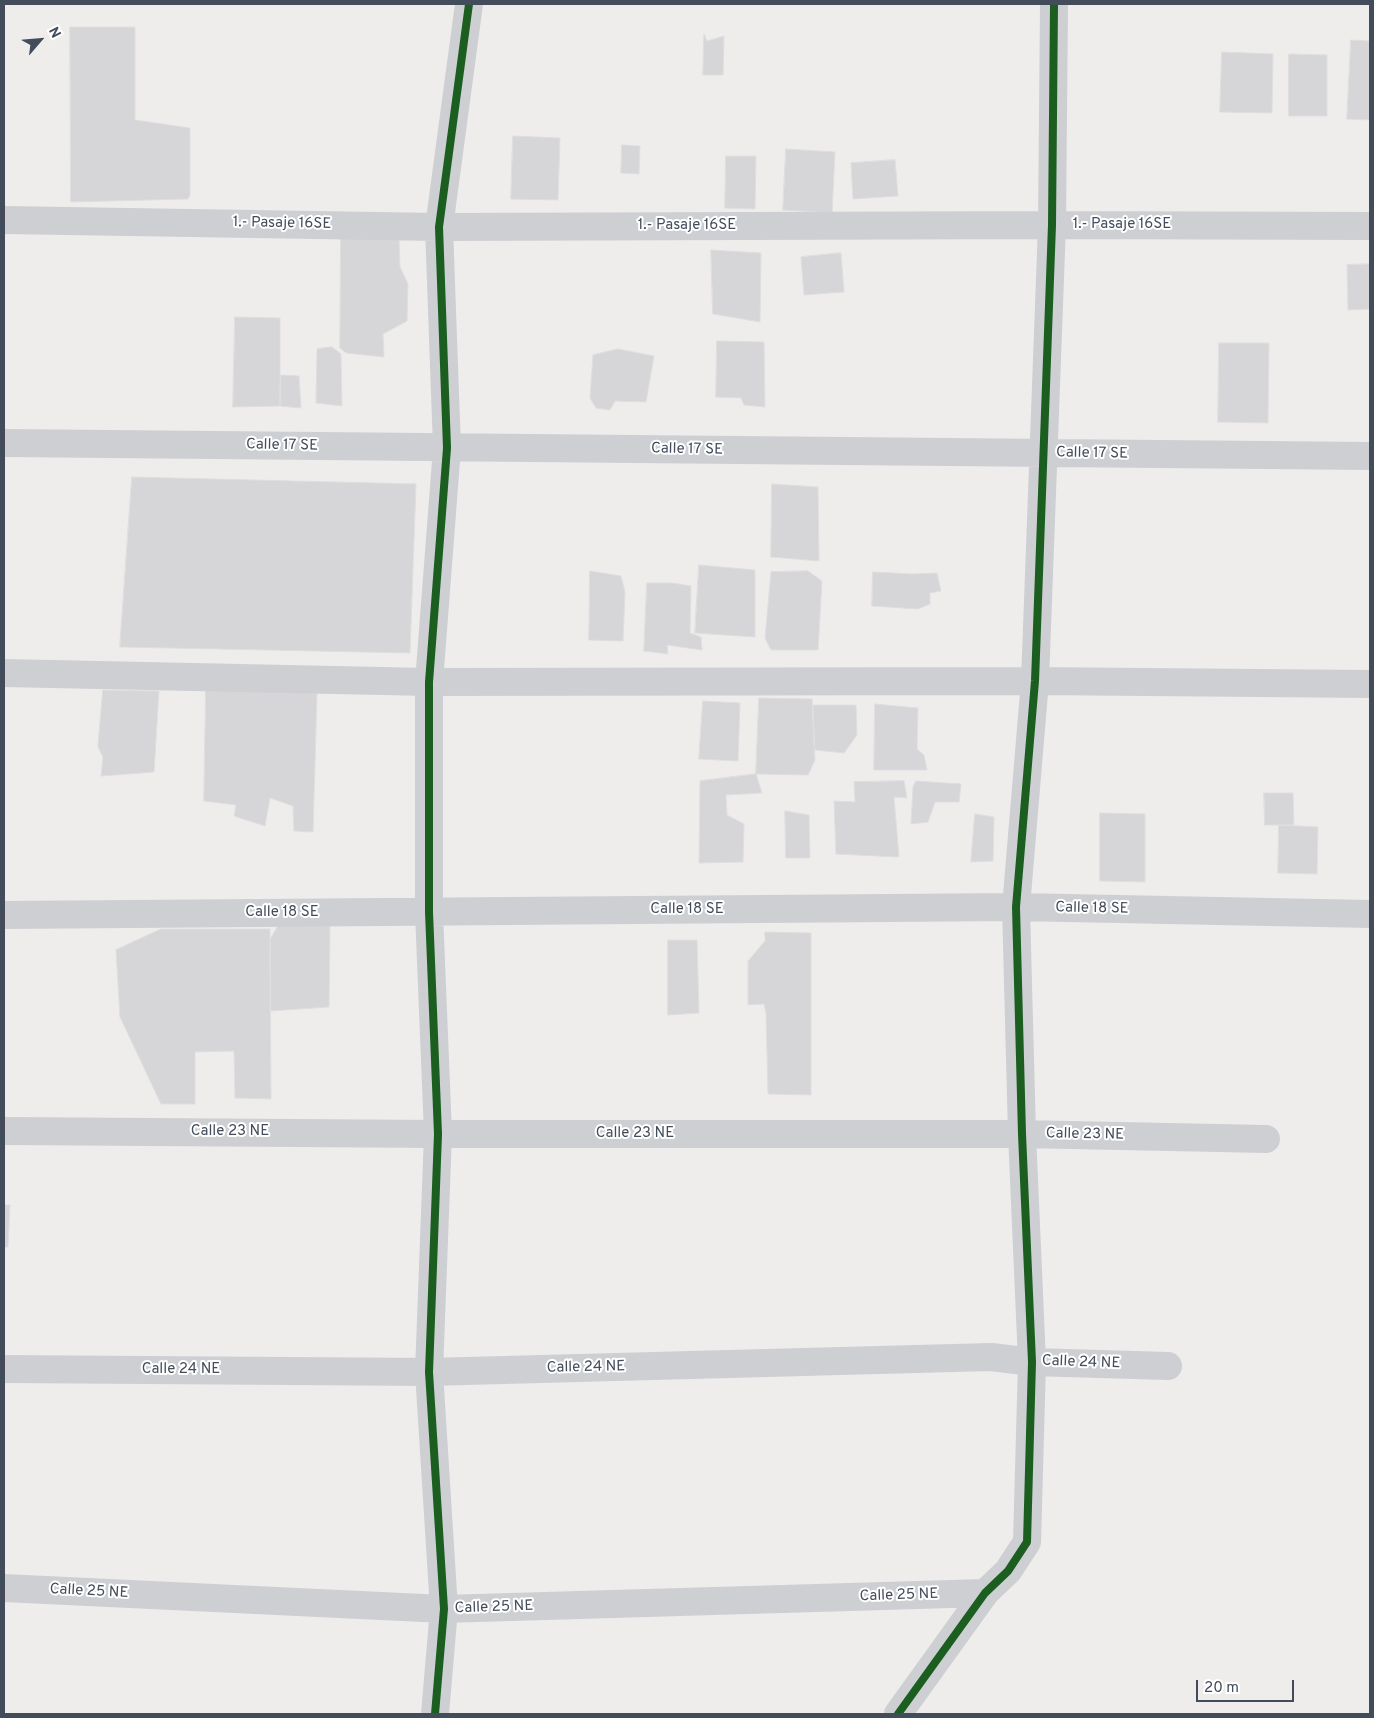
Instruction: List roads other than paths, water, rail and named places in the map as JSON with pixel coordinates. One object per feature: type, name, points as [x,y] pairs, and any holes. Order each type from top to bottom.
[{"type":"street","points":[[435,1714],[444,1610],[430,1372],[438,1134],[429,912],[429,682],[447,448],[439,227],[469,4]]},
{"type":"street","points":[[898,1714],[984,1593],[1008,1571],[1026,1542],[1032,1362],[1022,1134],[1016,907],[1035,681],[1045,453],[1052,225],[1054,4]]},
{"type":"street","name":"1.- Pasaje 16SE","points":[[4,220],[439,227],[1370,226]]},
{"type":"street","name":"Calle 17 SE","points":[[4,443],[1370,456]]},
{"type":"street","points":[[4,674],[429,682],[1035,681],[1370,684]]},
{"type":"street","name":"Calle 18 SE","points":[[4,914],[1016,907],[1370,914]]},
{"type":"street","name":"Calle 23 NE","points":[[4,1131],[438,1134],[1022,1134],[1266,1139]]},
{"type":"street","name":"Calle 24 NE","points":[[4,1369],[430,1372],[991,1358],[1032,1362],[1168,1366]]},
{"type":"street","name":"Calle 25 NE","points":[[4,1588],[444,1610],[984,1593]]}]
